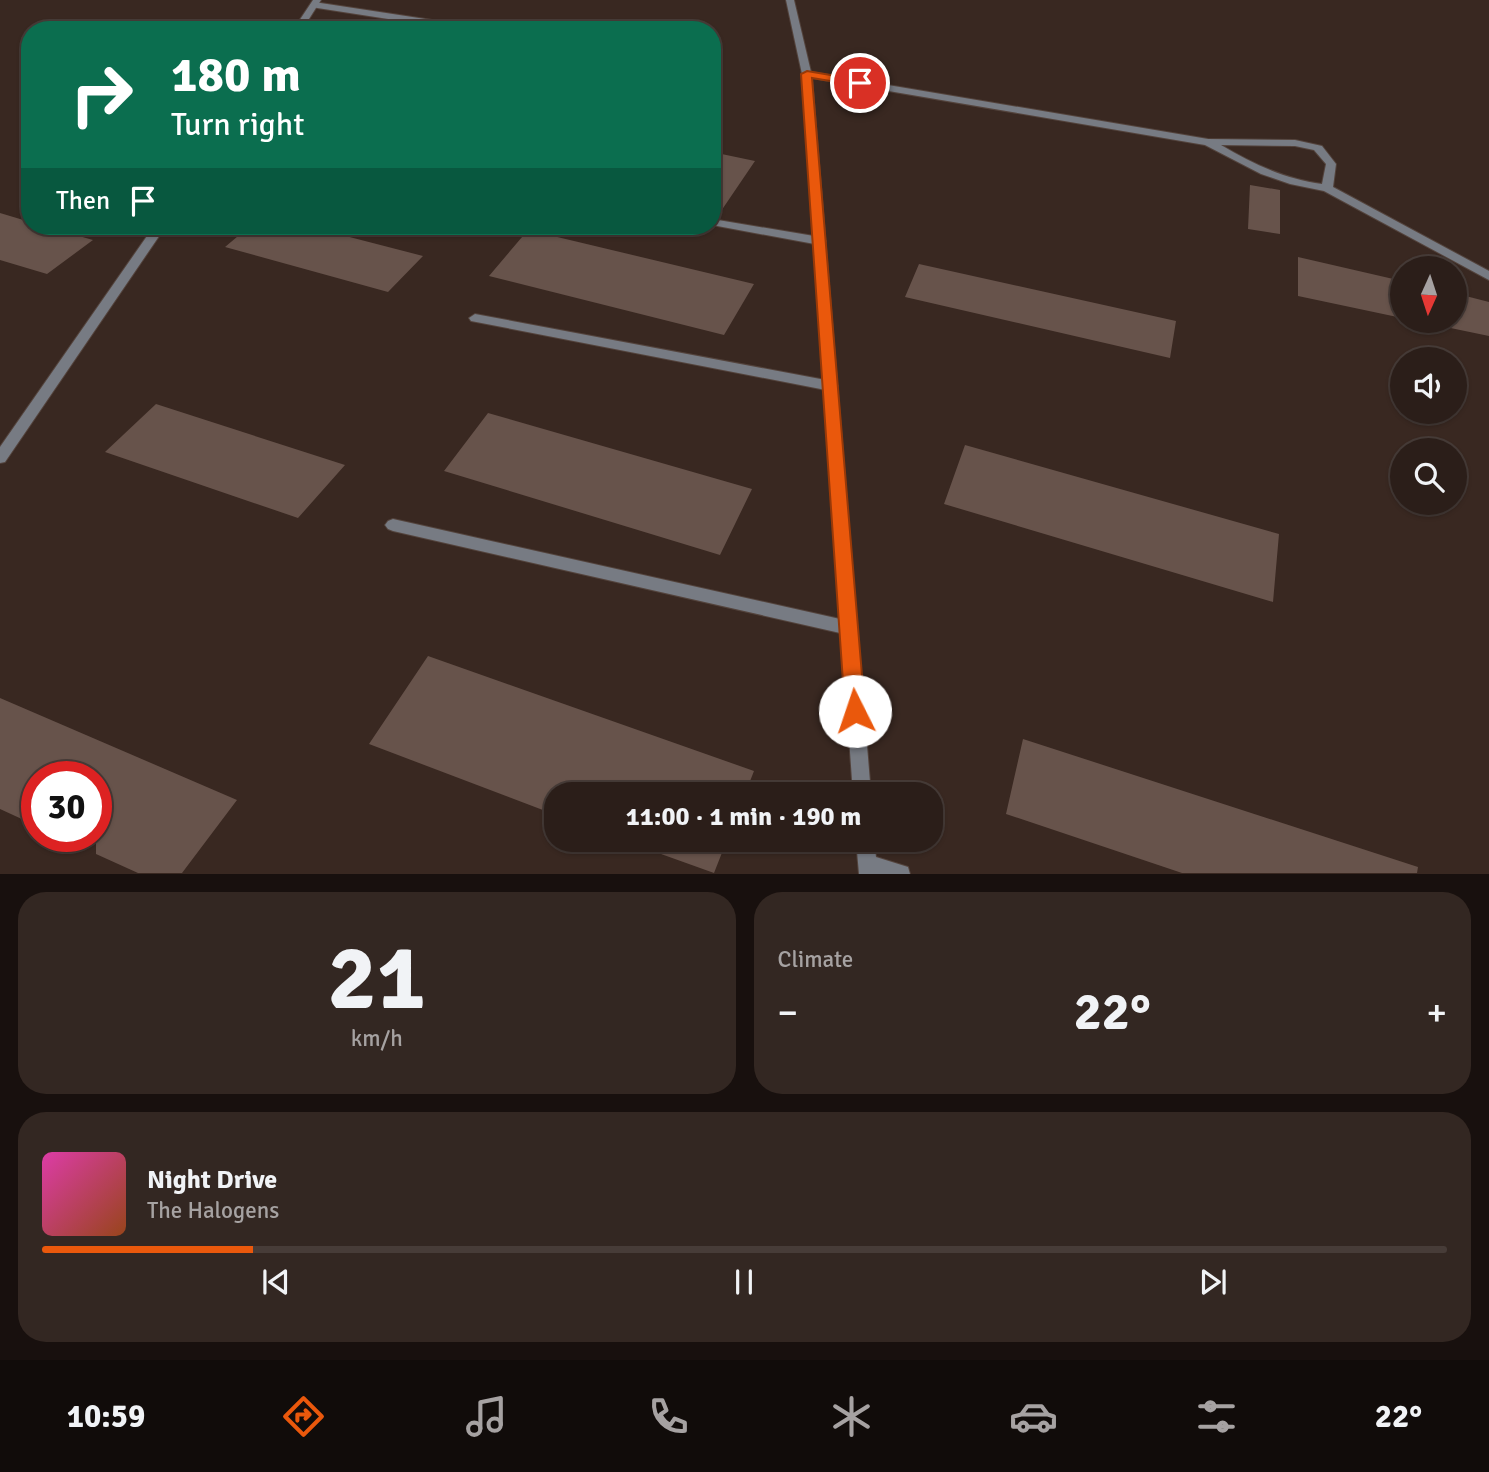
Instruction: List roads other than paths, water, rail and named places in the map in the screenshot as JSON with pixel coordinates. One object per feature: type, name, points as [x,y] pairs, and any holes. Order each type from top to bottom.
[{"type":"street","points":[[790,0],[807,74],[861,782]]},
{"type":"street","points":[[303,21],[316,2],[426,21]]},
{"type":"street","points":[[807,74],[1208,142],[1295,143],[1318,148],[1331,164],[1327,188]]},
{"type":"street","points":[[1208,142],[1259,172],[1297,185],[1327,188],[1489,276]]},
{"type":"street","points":[[721,224],[820,241]]},
{"type":"street","points":[[0,458],[154,235]]},
{"type":"street","points":[[475,318],[831,386]]},
{"type":"street","points":[[393,525],[849,628]]},
{"type":"street","points":[[868,869],[901,873]]}]
